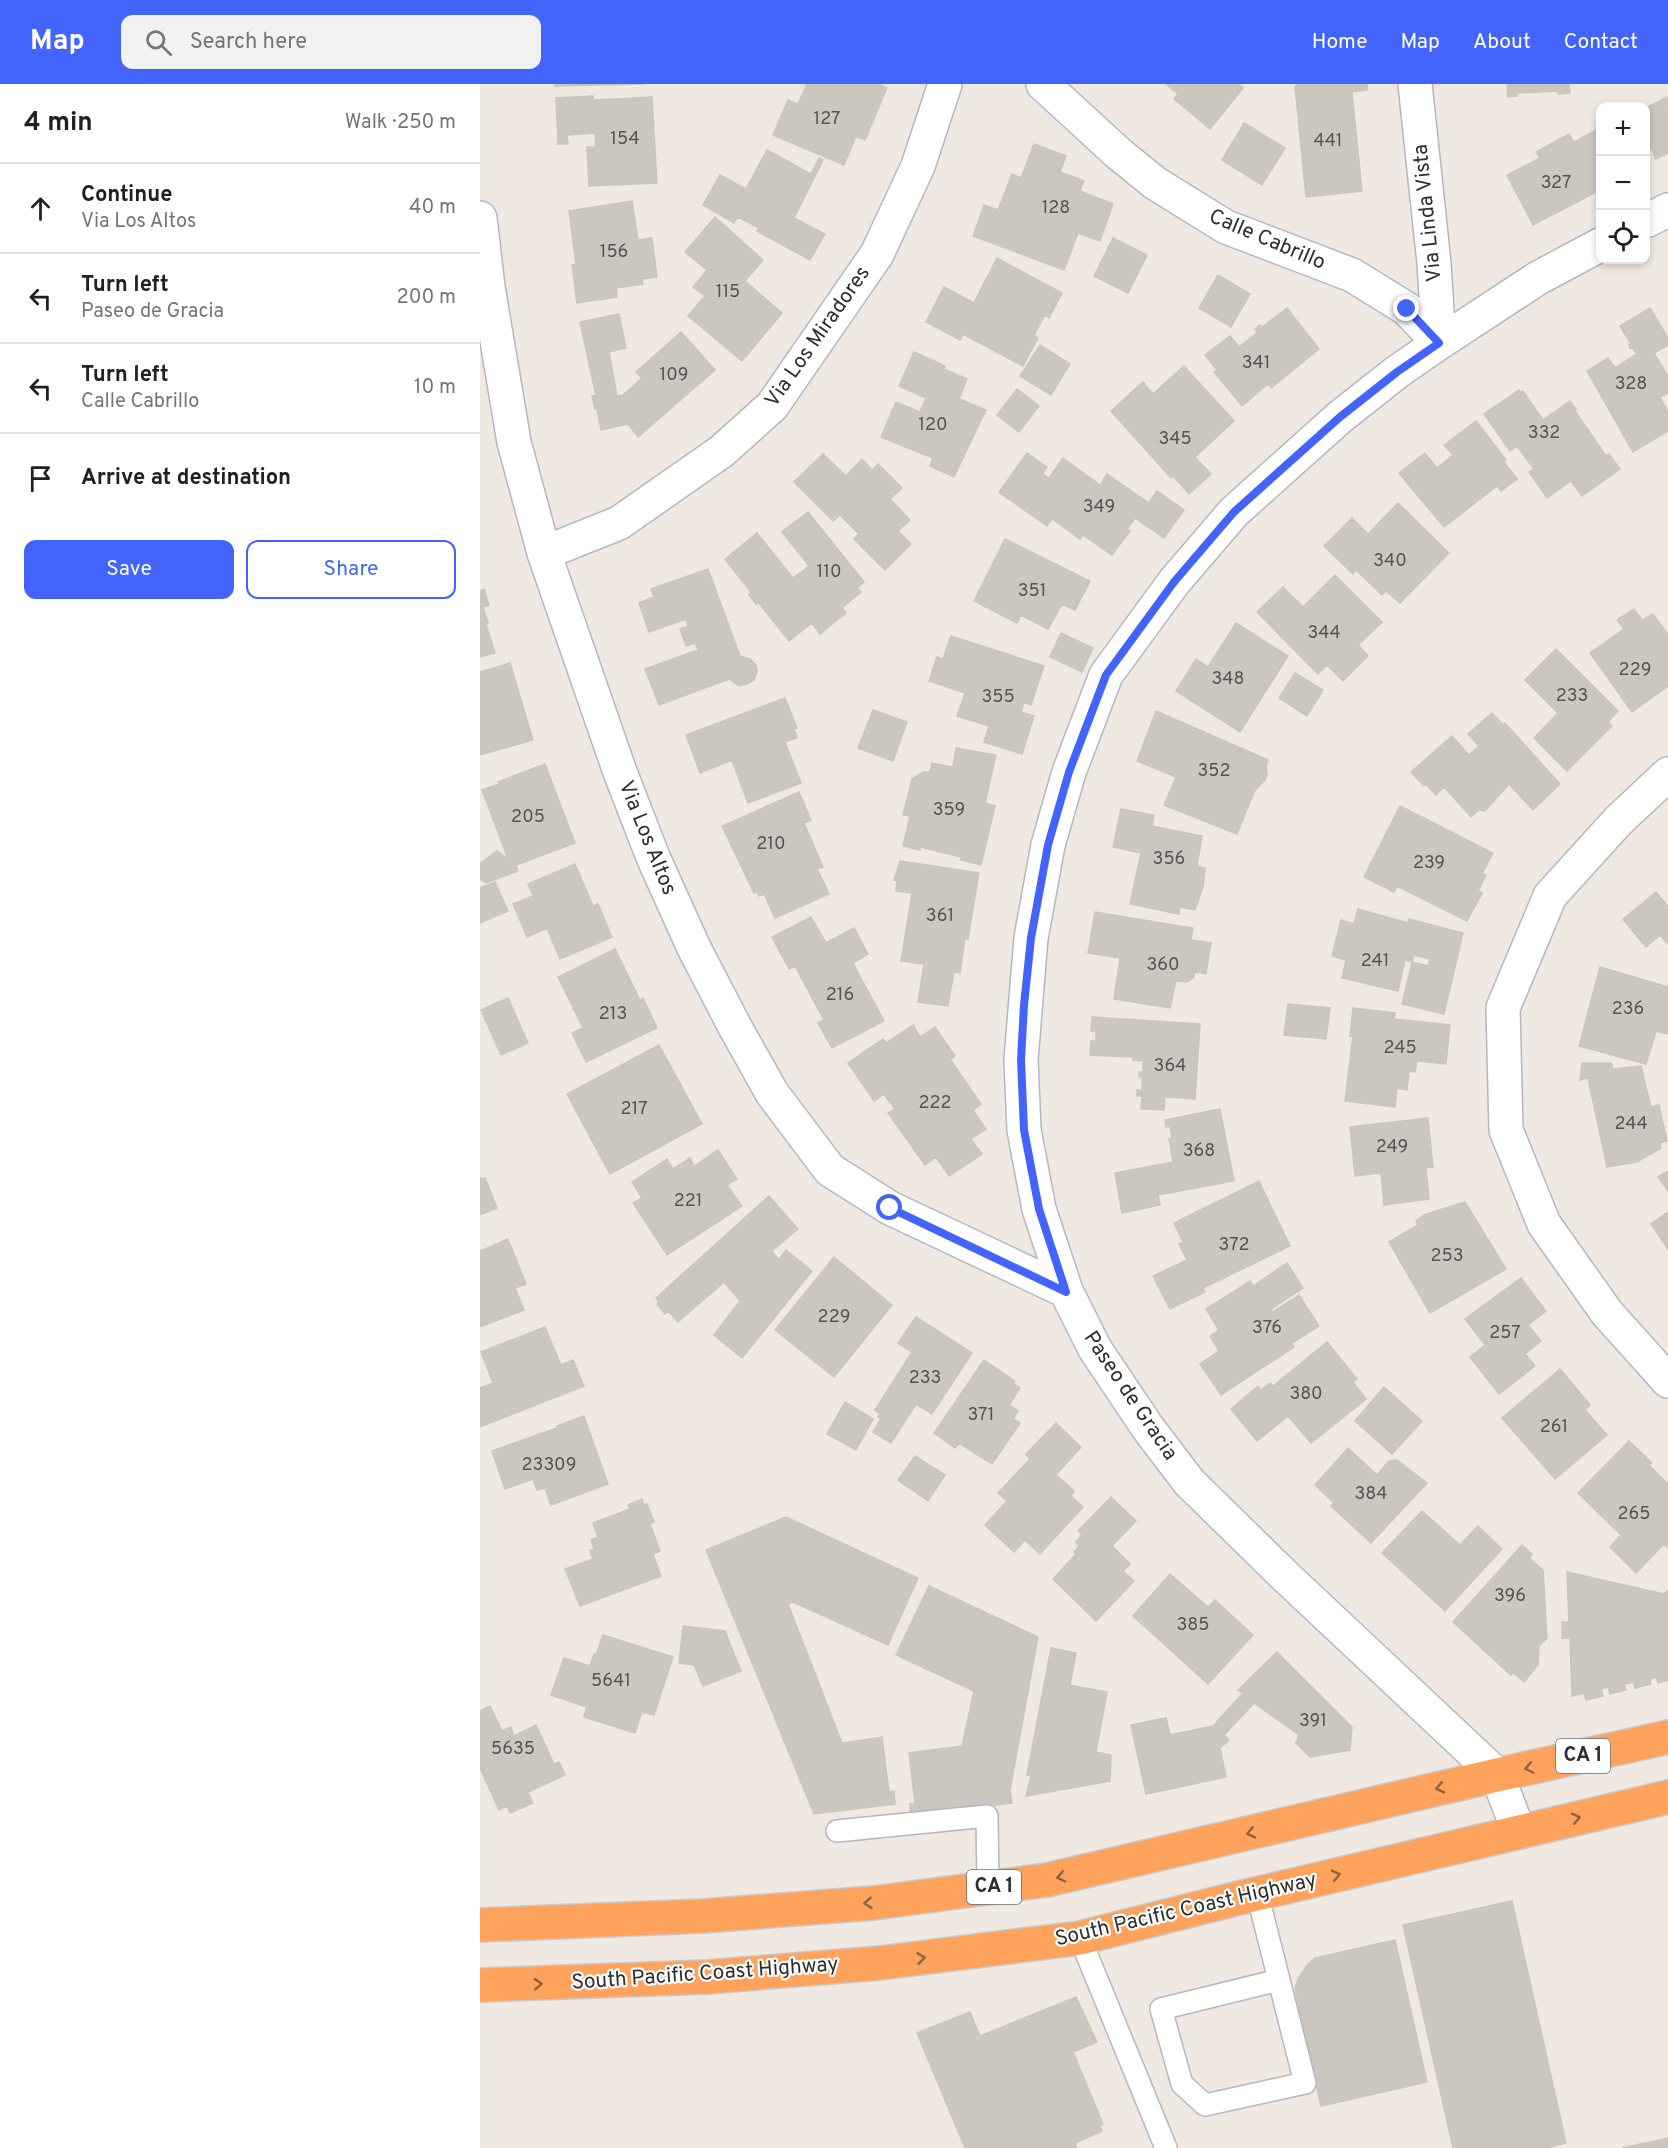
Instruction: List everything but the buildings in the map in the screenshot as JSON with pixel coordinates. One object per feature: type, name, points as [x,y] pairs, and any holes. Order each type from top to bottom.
[{"type":"highway","name":"CA 1","points":[[480,1925],[703,1916],[874,1903],[1047,1881],[1497,1774],[1668,1737]]},
{"type":"highway","name":"South Pacific Coast Highway","points":[[480,1985],[753,1973],[880,1963],[1080,1938],[1257,1893],[1668,1797]]},
{"type":"street","name":"Via Los Miradores","points":[[544,553],[619,523],[722,451],[772,406],[877,254],[918,166],[945,84]]},
{"type":"street","name":"Calle Cabrillo","points":[[1043,84],[1118,153],[1155,183],[1226,227],[1352,275],[1407,309],[1439,343]]},
{"type":"street","name":"Via Linda Vista","points":[[1415,84],[1434,263],[1439,343]]},
{"type":"street","points":[[1650,219],[1668,210]]},
{"type":"street","name":"Via Los Altos","points":[[480,218],[488,287],[514,442],[544,553],[620,772],[653,857],[694,948],[772,1093],[830,1170],[890,1208],[1066,1292]]},
{"type":"street","name":"Paseo de Gracia","points":[[1519,1832],[1497,1774],[1284,1575],[1189,1482],[1148,1428],[1095,1349],[1066,1292],[1039,1209],[1024,1130],[1021,1060],[1031,938],[1048,845],[1069,772],[1106,675],[1174,582],[1234,512],[1340,417],[1397,372],[1439,343],[1538,279],[1596,247]]},
{"type":"street","points":[[1668,774],[1618,821],[1550,896],[1503,1008],[1506,1130],[1544,1224],[1607,1313],[1668,1381]]},
{"type":"lane","points":[[837,1831],[987,1815],[988,1888]]},
{"type":"lane","points":[[1257,1893],[1305,2084],[1205,2105],[1182,2084],[1161,2009],[1278,1980]]},
{"type":"lane","points":[[1080,1938],[1166,2148]]},
{"type":"route","points":[[890,1208],[1066,1292],[1039,1209],[1024,1130],[1021,1060],[1031,938],[1048,845],[1069,772],[1106,675],[1174,582],[1234,512],[1340,417],[1397,372],[1439,343],[1407,309]]}]
